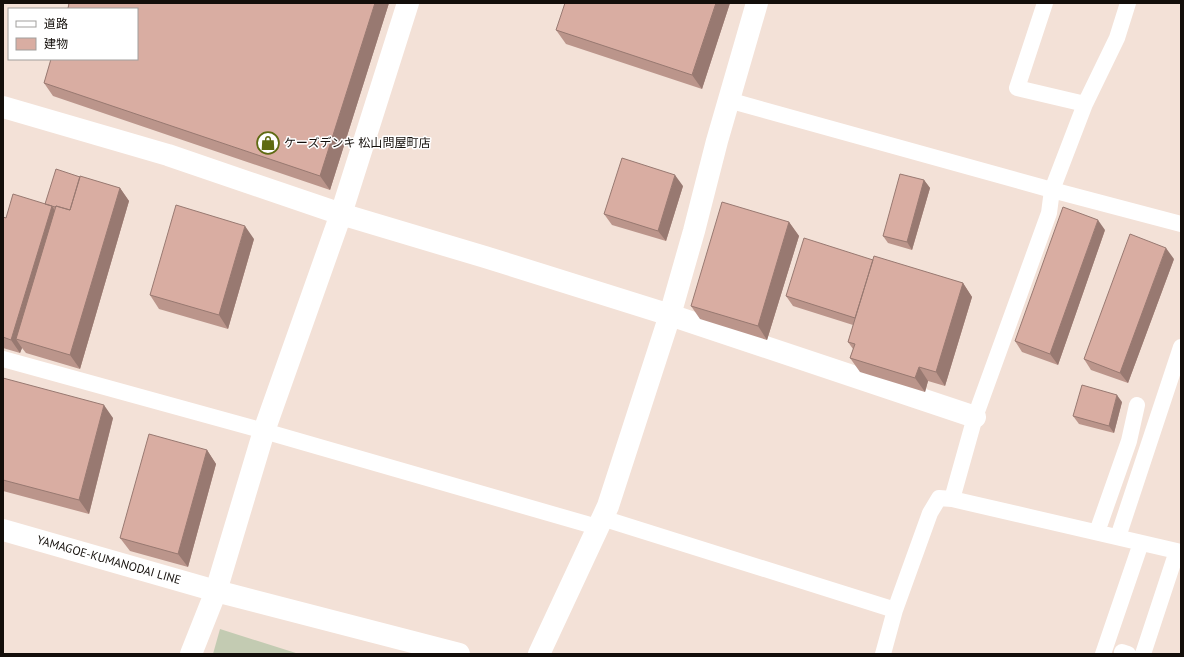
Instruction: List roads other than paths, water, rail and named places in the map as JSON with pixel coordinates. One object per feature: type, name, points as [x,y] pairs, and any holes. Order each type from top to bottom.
[{"type":"street","points":[[191,654],[216,590],[264,431],[340,214],[408,3]]},
{"type":"street","points":[[539,654],[608,506],[670,315],[728,100],[757,3]]},
{"type":"street","points":[[1045,3],[1017,88],[1085,104]]},
{"type":"street","points":[[952,499],[975,417],[1049,213],[1052,190],[1085,104],[1117,38],[1128,3]]},
{"type":"street","points":[[728,100],[1052,190],[1181,224]]},
{"type":"street","points":[[3,107],[168,155],[340,214],[485,257],[670,315],[975,417]]},
{"type":"street","points":[[1118,537],[1181,348]]},
{"type":"street","points":[[3,359],[600,523],[895,610]]},
{"type":"street","points":[[1098,532],[1129,441],[1136,405]]},
{"type":"street","points":[[883,654],[895,610],[930,513],[939,498],[952,499],[1179,552],[1143,654]]},
{"type":"street","name":"YAMAGOE-KUMANODAI LINE","points":[[3,530],[216,590],[459,654]]},
{"type":"street","points":[[1103,654],[1141,543]]},
{"type":"place","name":"ケーズデンキ 松山問屋町店","points":[[268,143]]}]
